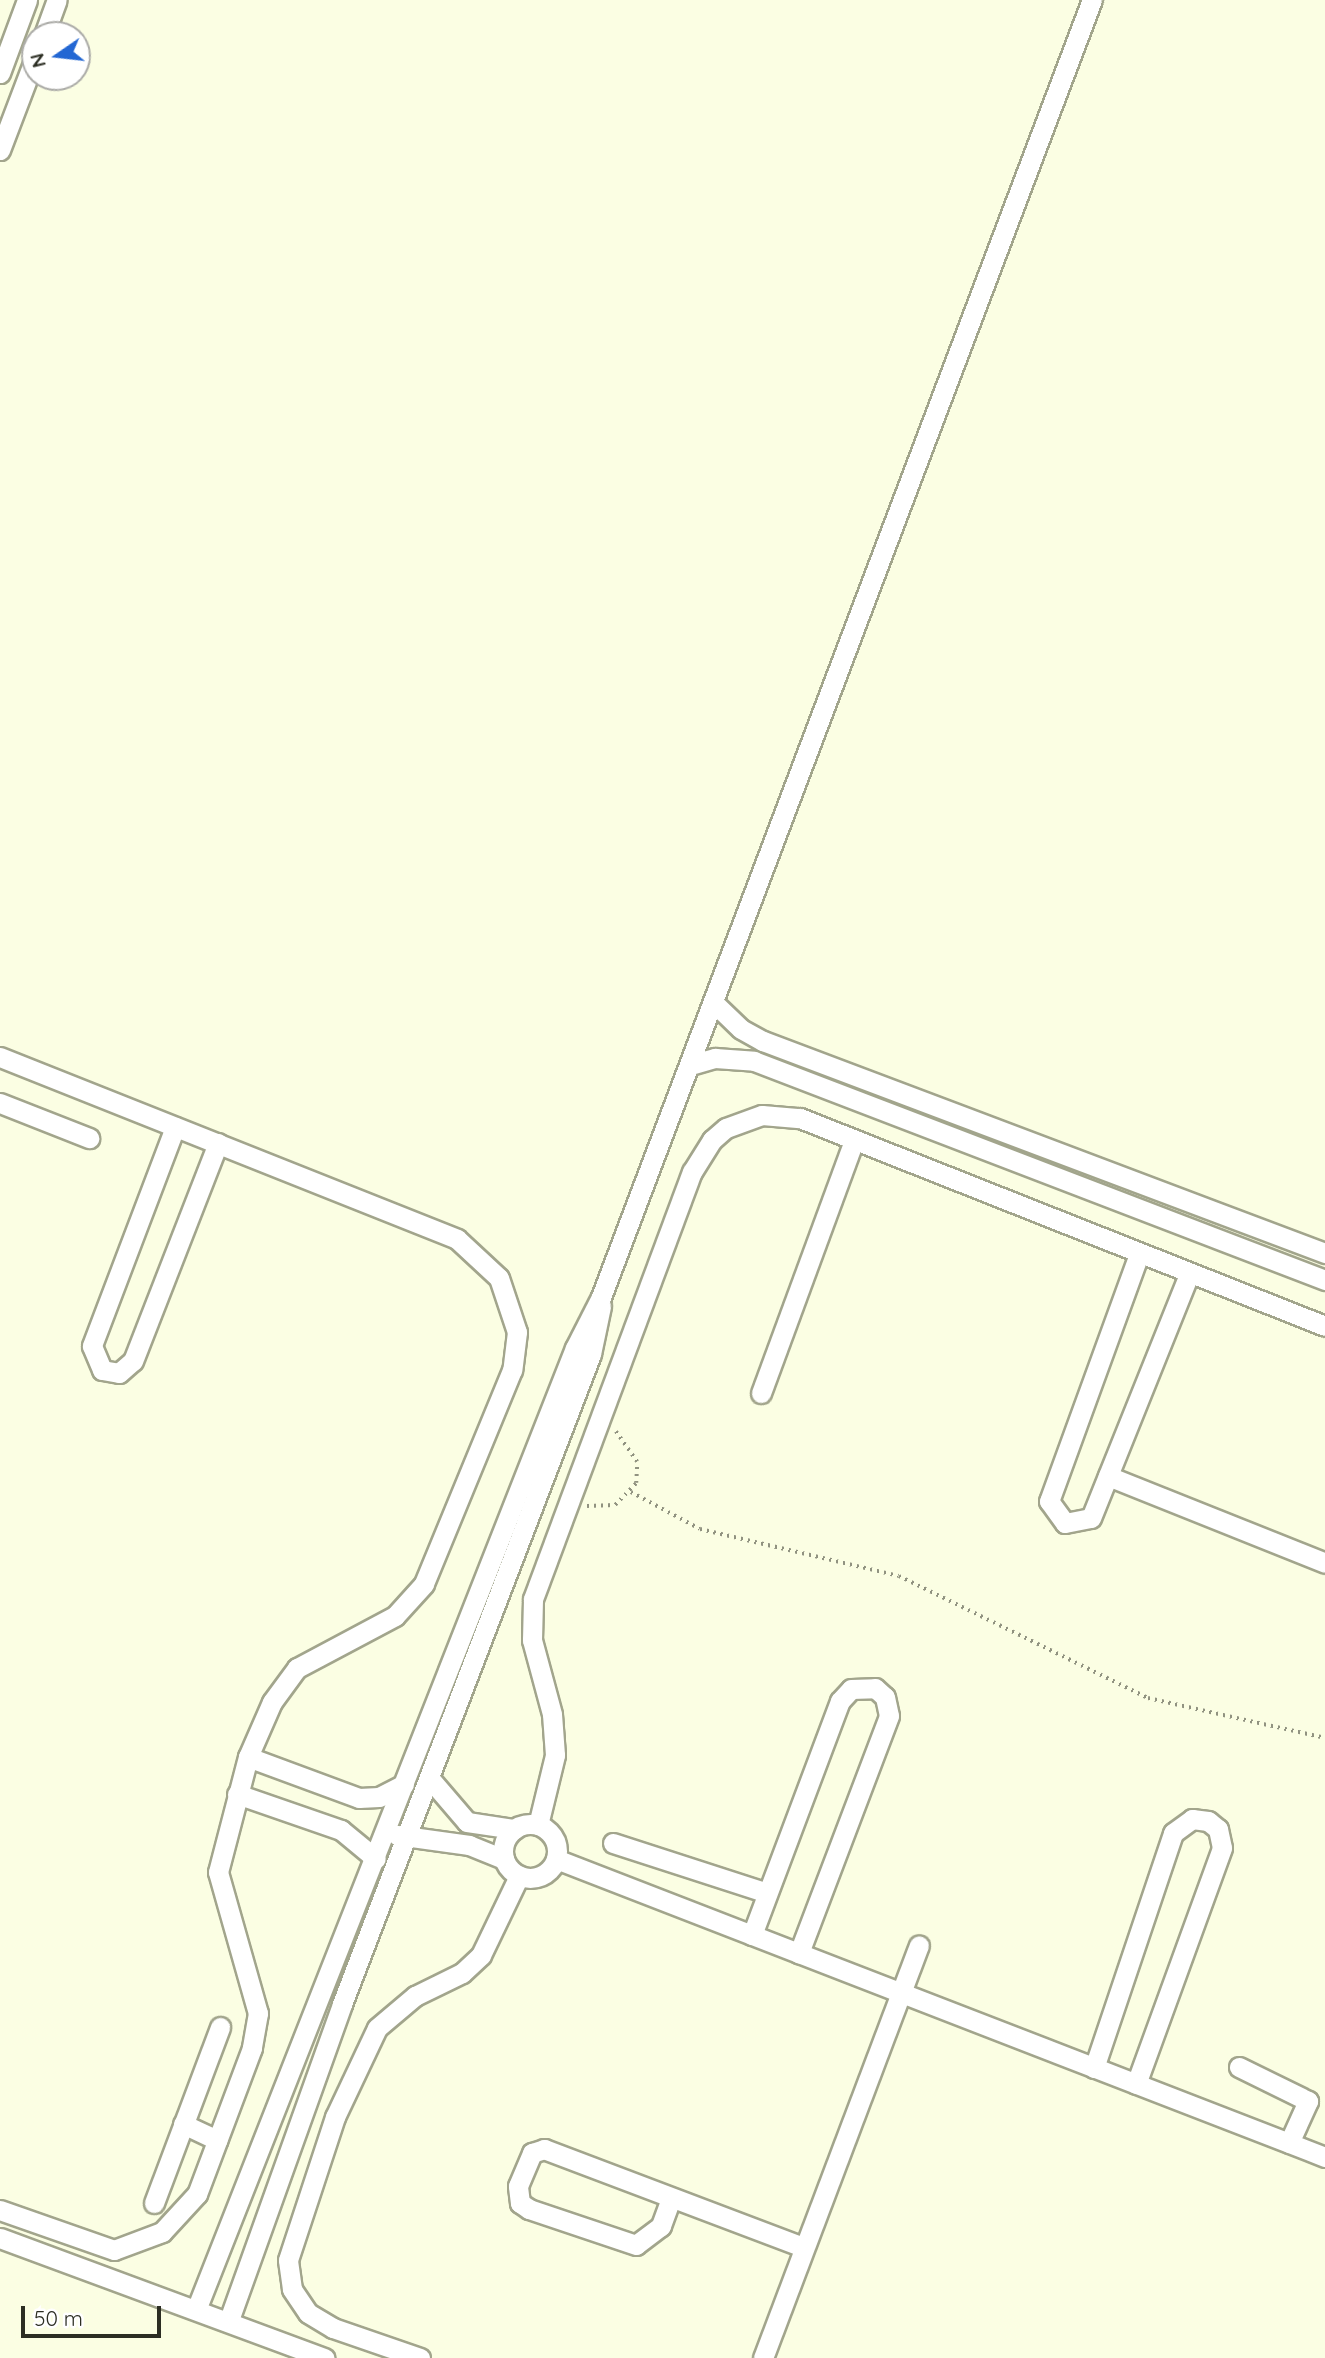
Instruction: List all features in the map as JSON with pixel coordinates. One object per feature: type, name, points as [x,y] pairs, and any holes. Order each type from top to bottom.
[{"type":"street","points":[[0,73],[27,0]]},
{"type":"street","points":[[49,21],[57,0]]},
{"type":"street","points":[[196,2309],[376,1859],[575,1348],[601,1297],[1092,0]]},
{"type":"street","points":[[0,150],[22,91]]},
{"type":"street","points":[[714,1003],[741,1029],[764,1041],[1325,1253]]},
{"type":"street","points":[[0,1057],[466,1244],[499,1278],[517,1332],[512,1370],[424,1584],[395,1616],[297,1668],[272,1702],[248,1756],[221,1858],[219,1891],[255,1990],[257,2013],[252,2048],[218,2140],[191,2200],[162,2232],[132,2247],[114,2250],[0,2210]]},
{"type":"street","points":[[690,1065],[715,1058],[754,1061],[1325,1280]]},
{"type":"street","points":[[0,1103],[89,1138]]},
{"type":"street","points":[[538,1825],[552,1781],[555,1735],[531,1618],[567,1504],[692,1172],[712,1140],[744,1119],[781,1114],[854,1140],[1325,1326]]},
{"type":"street","points":[[176,1127],[92,1346],[95,1364],[110,1373],[133,1361],[218,1143]]},
{"type":"street","points":[[761,1393],[854,1140]]},
{"type":"street","points":[[1139,1254],[1049,1501],[1054,1514],[1072,1524],[1091,1518],[1189,1274]]},
{"type":"street","points":[[229,2320],[407,1838],[591,1354],[601,1297]]},
{"type":"street","points":[[1108,1476],[1325,1563]]},
{"type":"street","points":[[752,1934],[765,1892],[840,1701],[859,1686],[874,1688],[885,1697],[889,1716],[799,1953]]},
{"type":"street","points":[[248,1756],[359,1798],[379,1797],[404,1784]]},
{"type":"street","points":[[431,1780],[467,1822],[513,1829],[538,1825],[552,1835],[556,1859]]},
{"type":"street","points":[[237,1794],[341,1830],[376,1859]]},
{"type":"street","points":[[1094,2068],[1173,1833],[1192,1819],[1208,1821],[1221,1835],[1222,1848],[1136,2084]]},
{"type":"street","points":[[504,1859],[504,1842],[513,1829]]},
{"type":"street","points":[[386,1832],[407,1838],[469,1845],[504,1859],[519,1877]]},
{"type":"street","points":[[613,1843],[765,1892]]},
{"type":"street","points":[[519,1877],[538,1877],[556,1859]]},
{"type":"street","points":[[556,1859],[1325,2157]]},
{"type":"street","points":[[420,2358],[320,2322],[298,2302],[288,2260],[330,2129],[377,2028],[415,1996],[463,1973],[481,1955],[519,1877]]},
{"type":"street","points":[[763,2358],[919,1945]]},
{"type":"street","points":[[154,2203],[220,2027]]},
{"type":"street","points":[[1239,2067],[1317,2103],[1289,2143]]},
{"type":"street","points":[[183,2124],[218,2140]]},
{"type":"street","points":[[670,2201],[661,2226],[636,2245],[529,2209],[520,2203],[517,2186],[532,2153],[544,2149],[670,2201],[804,2247]]},
{"type":"street","points":[[0,2238],[229,2320],[324,2358]]},
{"type":"path","points":[[567,1504],[609,1507],[631,1492],[637,1462],[601,1414]]},
{"type":"path","points":[[631,1492],[700,1530],[845,1559],[926,1587],[1148,1698],[1325,1738]]}]
